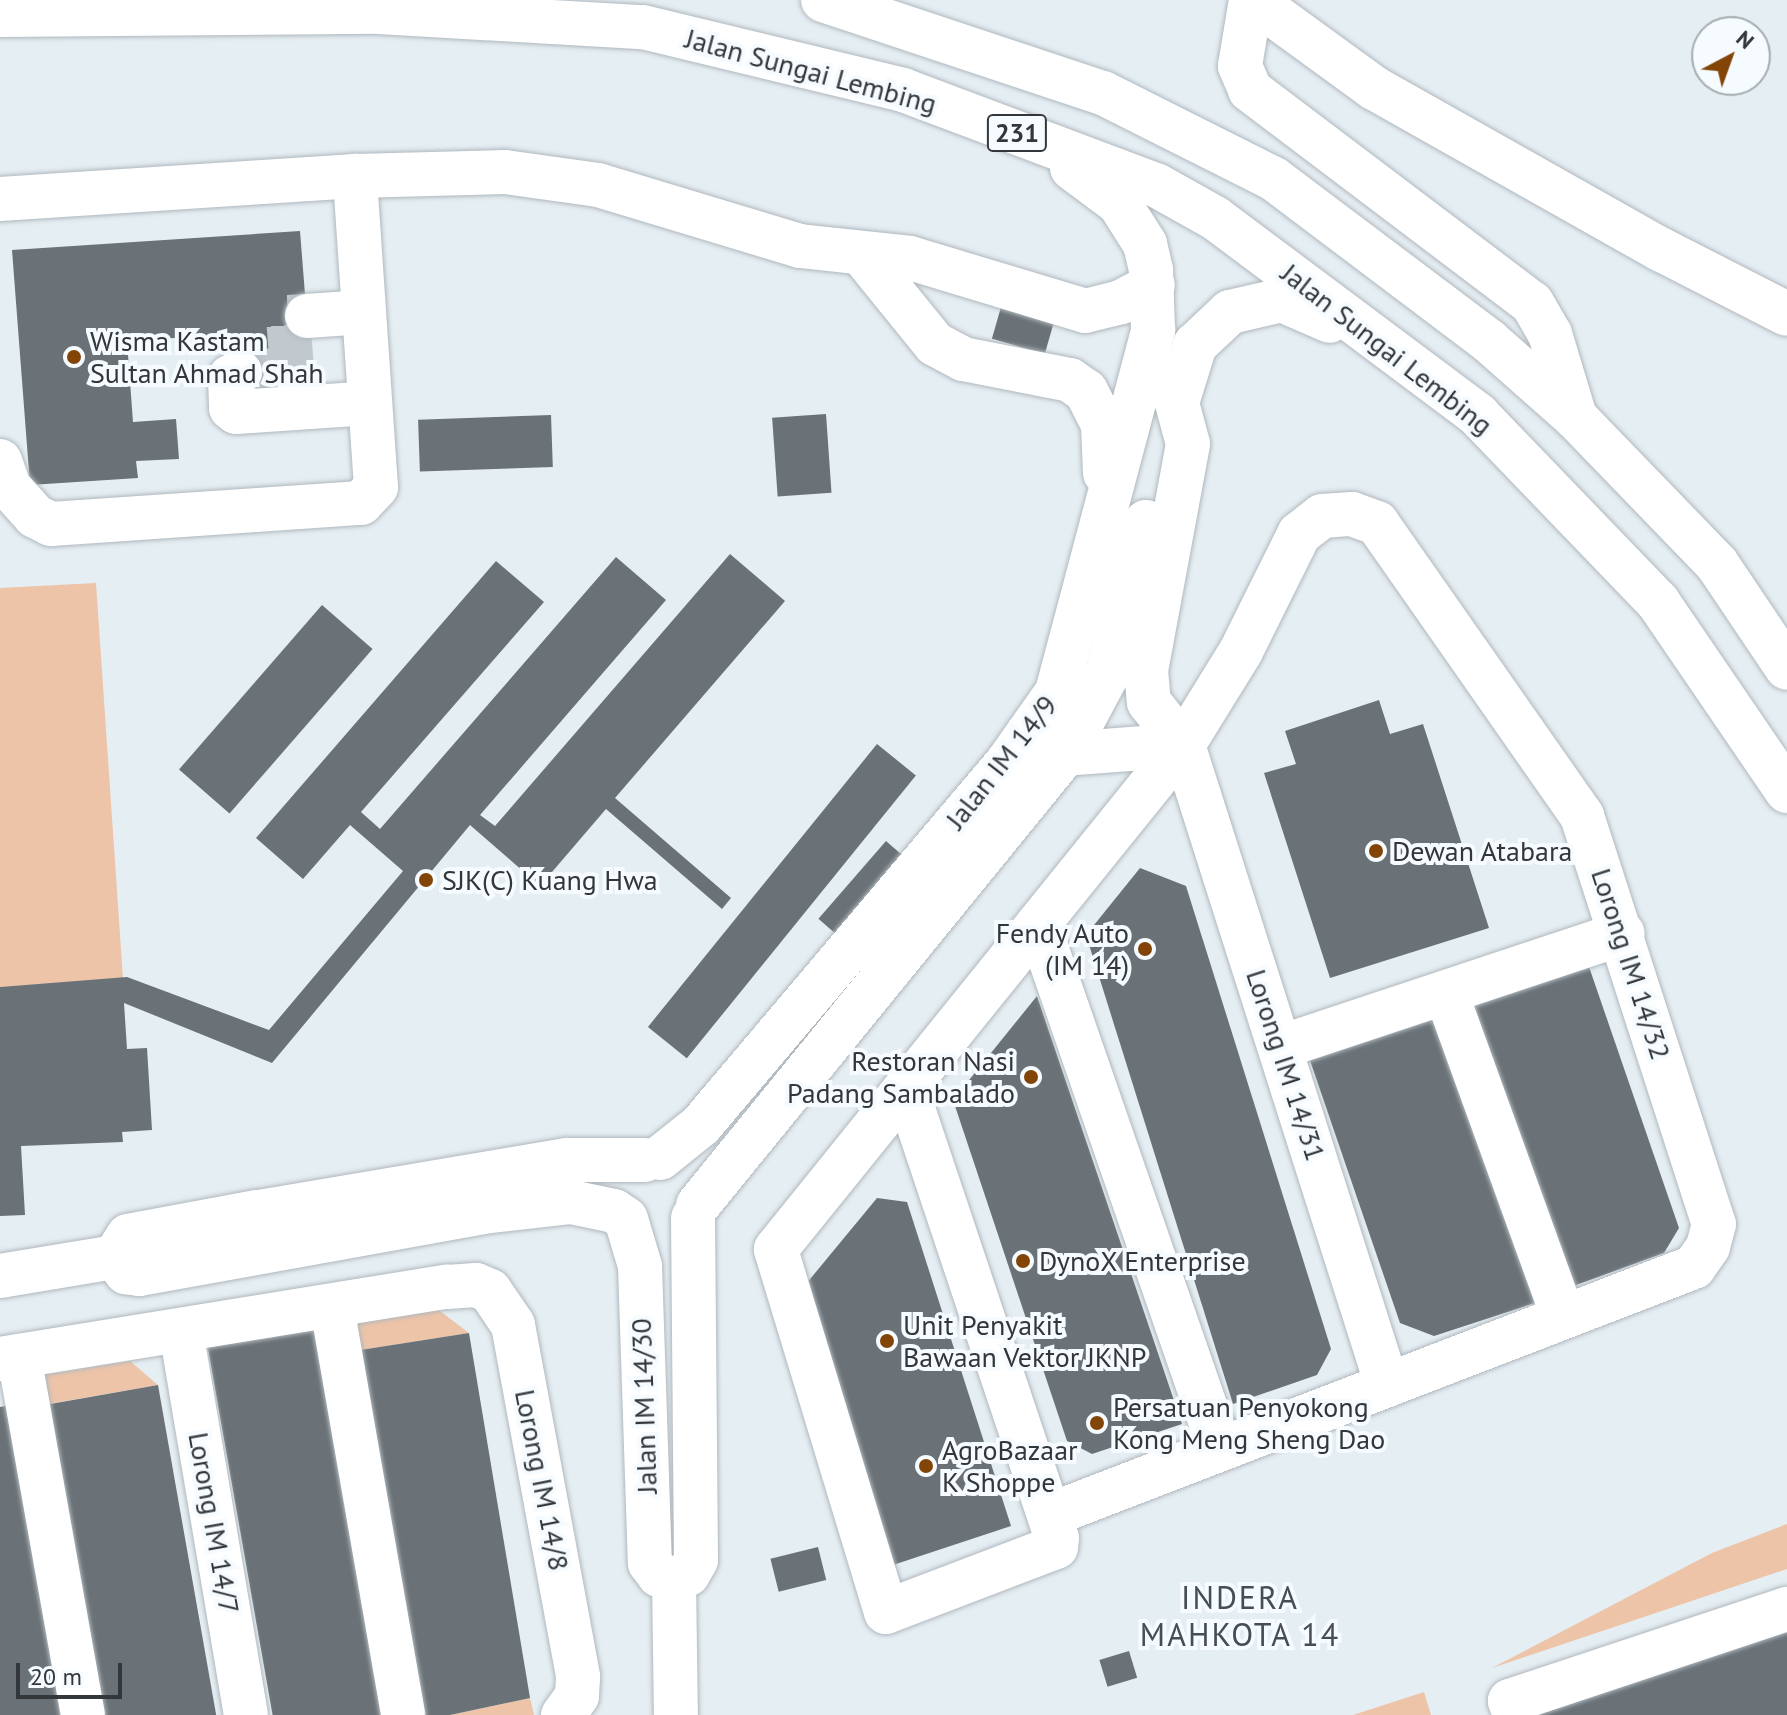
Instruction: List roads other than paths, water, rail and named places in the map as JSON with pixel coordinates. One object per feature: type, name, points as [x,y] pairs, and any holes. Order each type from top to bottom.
[{"type":"street","name":"231","points":[[823,0],[1103,93],[1274,179],[1489,341],[1575,417],[1717,564],[1787,668]]},
{"type":"street","points":[[1575,417],[1550,334],[1532,303],[1250,90],[1240,66],[1252,0],[1374,88],[1662,250],[1787,314]]},
{"type":"street","name":"Jalan Sungai Lembing","points":[[0,15],[379,12],[643,27],[903,90],[1156,185],[1215,218],[1478,415],[1658,602],[1787,791]]},
{"type":"street","name":"Jalan IM 14/9","points":[[652,1159],[701,1125],[1007,763],[1057,692],[1088,669],[1099,547],[1153,330],[1152,278],[1145,244],[1119,203],[1034,139]]},
{"type":"street","points":[[0,199],[355,176],[505,172],[567,178],[792,244],[910,258],[1085,311],[1121,302],[1152,278]]},
{"type":"street","points":[[0,461],[9,487],[35,516],[51,524],[361,503],[376,487],[355,176]]},
{"type":"street","points":[[861,253],[935,344],[963,359],[1070,380],[1091,396],[1105,446],[1099,547]]},
{"type":"street","name":"Jalan IM 14/9","points":[[695,1211],[1065,754],[1088,669],[1195,345],[1206,329],[1247,305],[1282,300],[1302,305],[1478,415]]},
{"type":"street","points":[[307,316],[364,312]]},
{"type":"street","points":[[240,372],[230,377],[231,408],[236,412],[370,403]]},
{"type":"street","points":[[1177,403],[1188,444],[1146,670],[1149,702],[1183,745]]},
{"type":"street","name":"Lorong IM 14/32","points":[[1183,745],[1241,651],[1299,534],[1322,516],[1352,514],[1377,523],[1582,816],[1623,933],[1714,1224],[1708,1247],[1694,1267],[1563,1317]]},
{"type":"street","points":[[1065,754],[1183,745]]},
{"type":"street","points":[[906,1088],[1050,1515],[1056,1547],[886,1612],[776,1249],[1038,924],[1183,745]]},
{"type":"street","name":"Lorong IM 14/31","points":[[1183,745],[1387,1385]]},
{"type":"street","points":[[1038,924],[1220,1449]]},
{"type":"street","points":[[1281,1047],[1623,933]]},
{"type":"street","points":[[1050,1515],[1563,1317],[1446,993]]},
{"type":"street","points":[[0,1276],[115,1257],[128,1236],[512,1155],[652,1159],[685,1168],[698,1190],[695,1211],[673,1234],[661,1237],[636,1230],[626,1219],[601,1204],[571,1202],[483,1212],[139,1274],[126,1272],[115,1257]]},
{"type":"street","points":[[626,1219],[619,1192],[633,1168],[652,1159]]},
{"type":"street","name":"Jalan IM 14/30","points":[[626,1219],[640,1266],[650,1563],[659,1575],[674,1579],[688,1574],[696,1560],[695,1211]]},
{"type":"street","name":"Lorong IM 14/8","points":[[332,1307],[447,1287],[476,1285],[490,1291],[513,1325],[578,1677],[577,1696],[563,1715]]},
{"type":"street","points":[[83,1715],[10,1358],[332,1307],[403,1715]]},
{"type":"street","name":"Lorong IM 14/7","points":[[181,1331],[246,1715]]},
{"type":"street","points":[[674,1579],[676,1715]]},
{"type":"street","points":[[1515,1715],[1510,1701],[1787,1609]]},
{"type":"tunnel","points":[[240,372],[292,369],[288,317],[307,316]]},
{"type":"place","name":"Wisma Kastam Sultan Ahmad Shah","points":[[74,357]]},
{"type":"place","name":"Dewan Atabara","points":[[1376,851]]},
{"type":"place","name":"SJK(C) Kuang Hwa","points":[[426,880]]},
{"type":"place","name":"Fendy Auto (IM 14)","points":[[1145,949]]},
{"type":"place","name":"Restoran Nasi Padang Sambalado","points":[[1031,1077]]},
{"type":"place","name":"DynoX Enterprise","points":[[1023,1261]]},
{"type":"place","name":"Unit Penyakit Bawaan Vektor JKNP","points":[[887,1341]]},
{"type":"place","name":"Persatuan Penyokong Kong Meng Sheng Dao","points":[[1097,1423]]},
{"type":"place","name":"AgroBazaar K Shoppe","points":[[926,1466]]},
{"type":"district","name":"INDERA MAHKOTA 14","points":[[1240,1616]]}]
